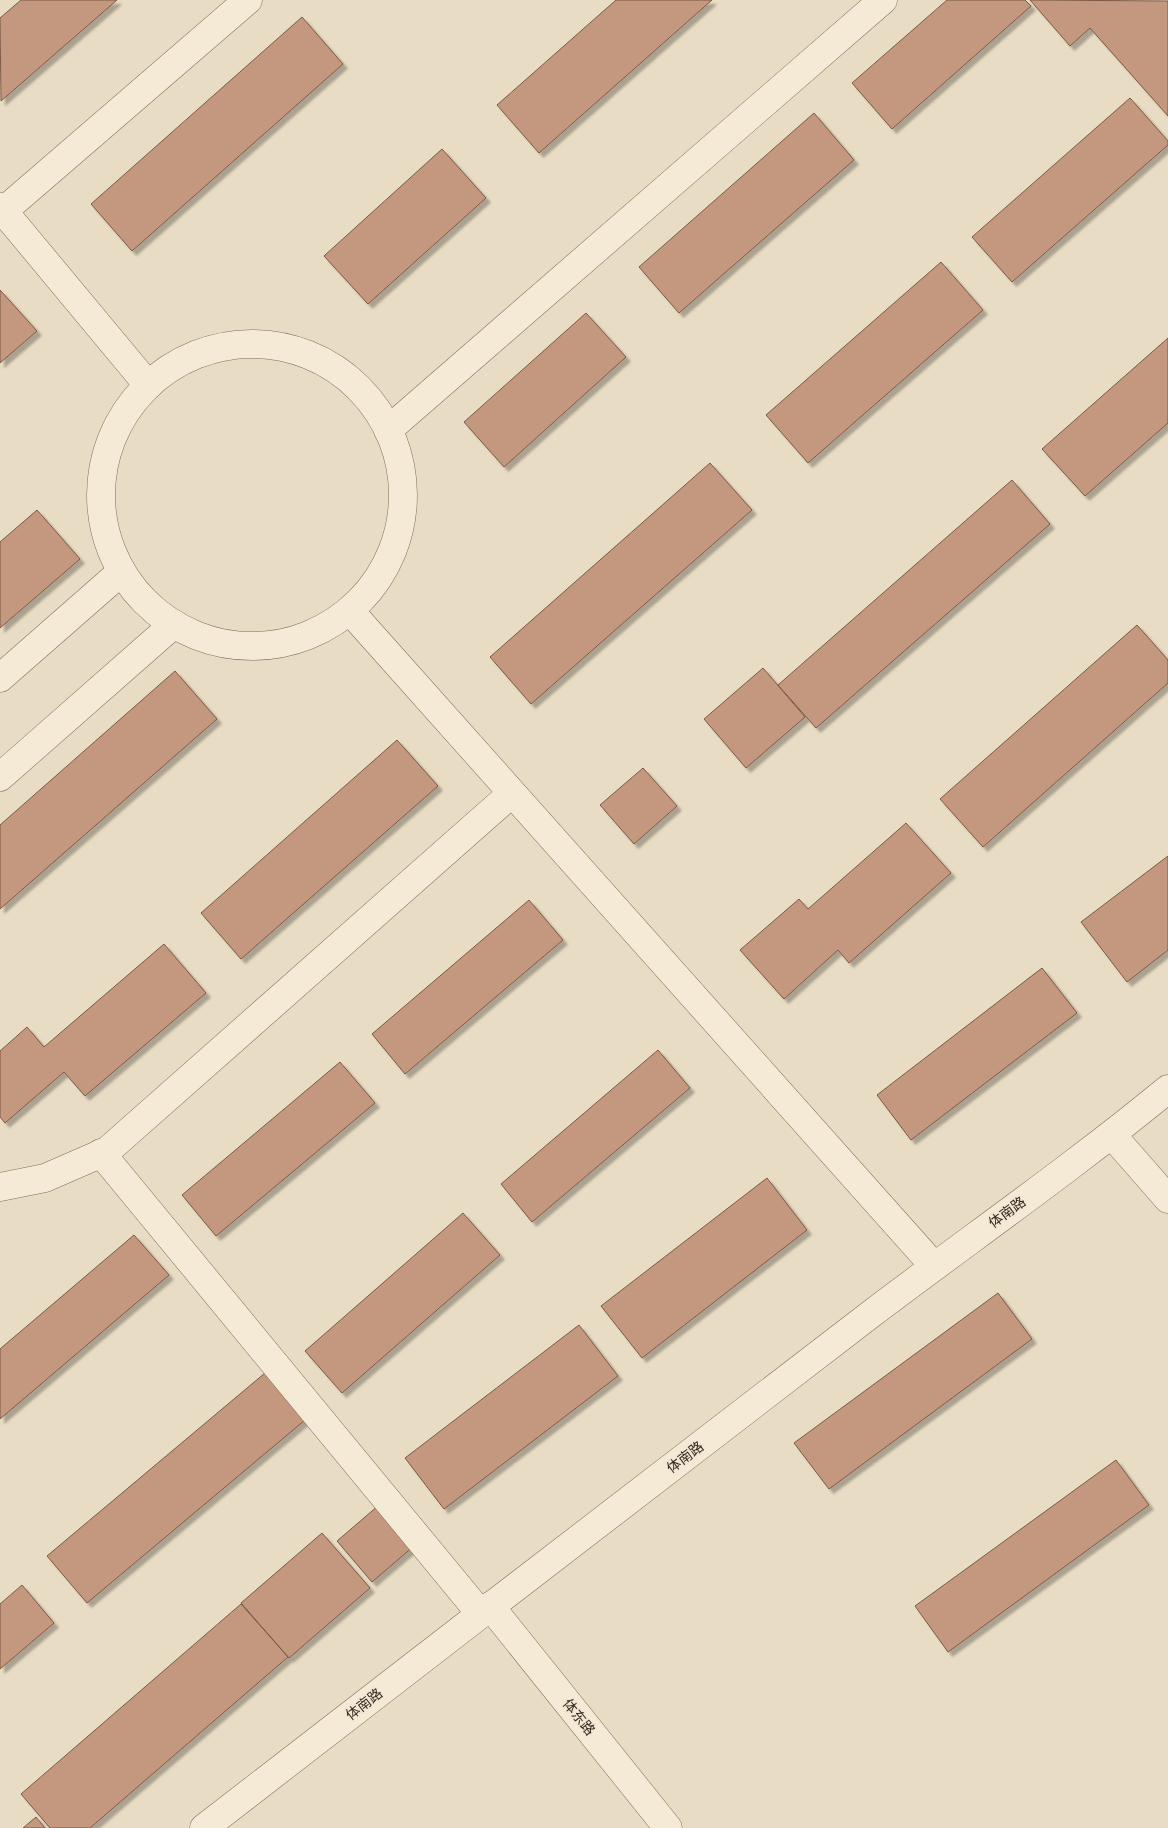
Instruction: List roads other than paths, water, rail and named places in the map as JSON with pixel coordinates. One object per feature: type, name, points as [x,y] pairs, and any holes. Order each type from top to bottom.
[{"type":"street","points":[[148,385],[1,211],[248,0]]},
{"type":"street","points":[[388,430],[883,0]]},
{"type":"street","points":[[259,343],[289,347],[317,357],[343,373],[366,393],[383,418],[396,446],[403,475],[404,505],[398,535],[387,564],[371,589],[350,611],[326,628],[299,639],[270,645],[241,646],[212,641],[185,631],[160,615],[139,596],[121,572],[109,546],[102,518],[100,489],[104,460],[114,432],[129,407],[148,385],[172,366],[199,353],[228,345],[259,343]]},
{"type":"street","points":[[0,678],[121,572]]},
{"type":"street","points":[[350,611],[934,1266]]},
{"type":"street","points":[[0,777],[174,624]]},
{"type":"street","points":[[0,1187],[45,1178],[107,1151],[512,794]]},
{"type":"street","name":"体南路","points":[[204,1828],[934,1266],[1112,1135],[1168,1089]]},
{"type":"street","points":[[1112,1135],[1168,1199]]},
{"type":"street","name":"体东路","points":[[101,1153],[668,1828]]}]
